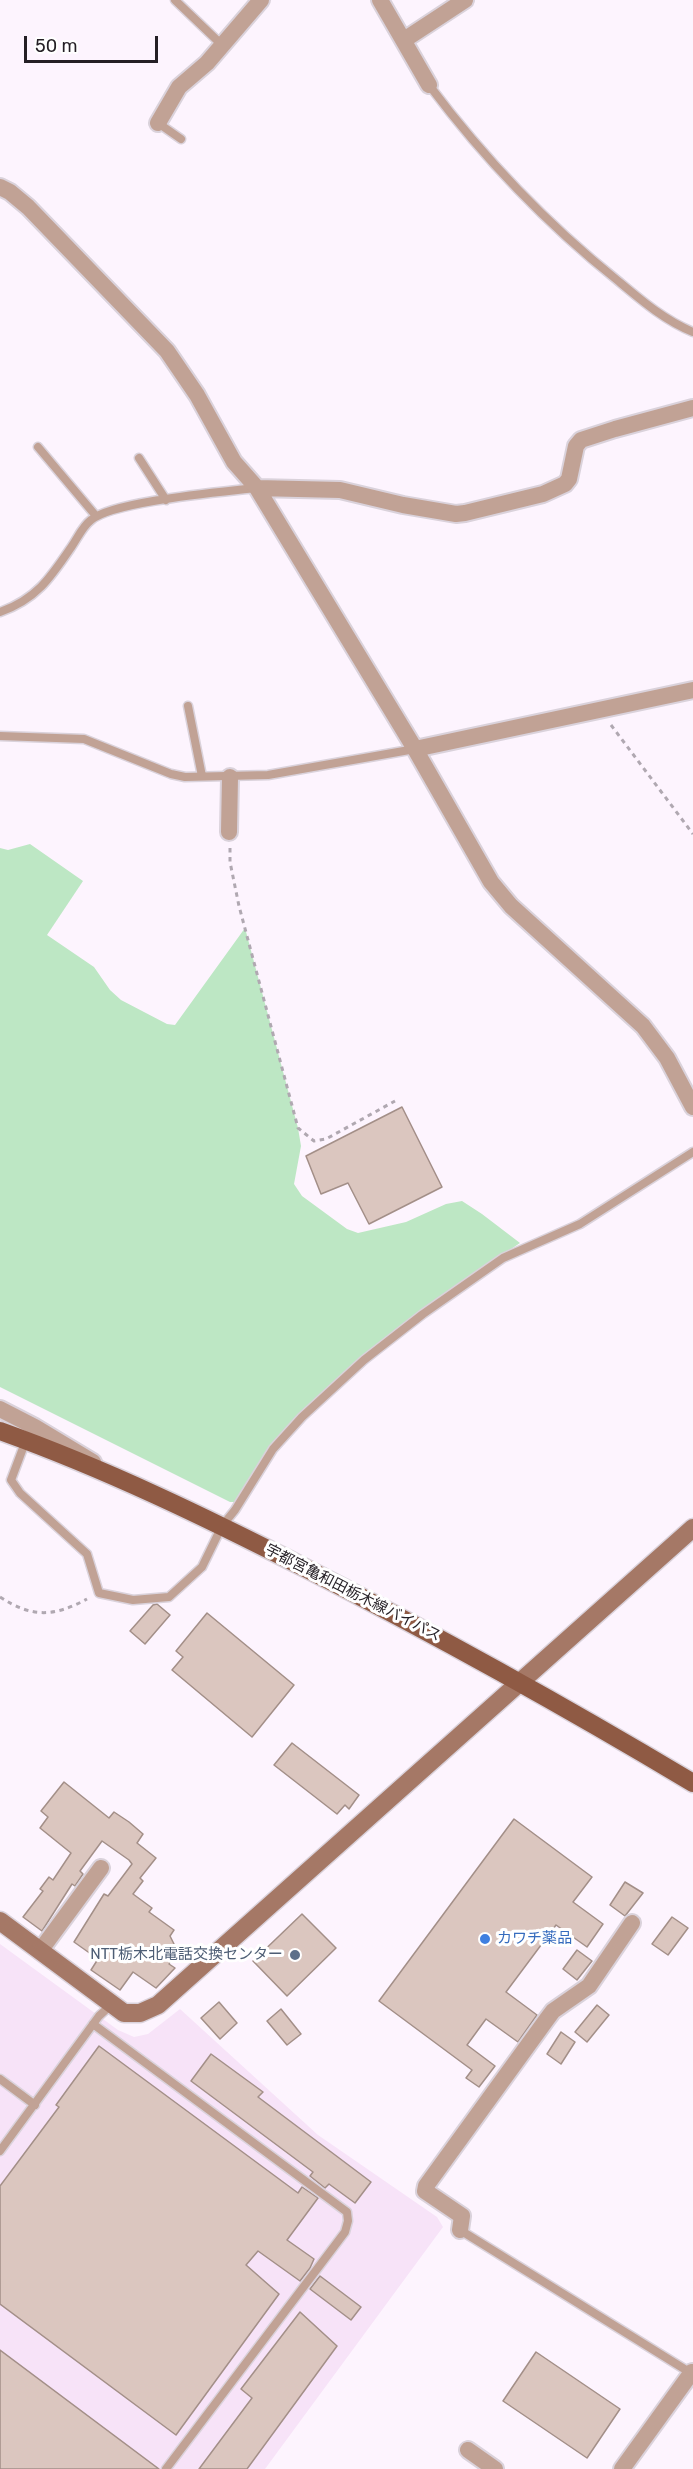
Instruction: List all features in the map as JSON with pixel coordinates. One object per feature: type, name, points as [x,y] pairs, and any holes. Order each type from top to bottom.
[{"type":"main road","name":"宇都宮亀和田栃木線バイパス","points":[[0,1431],[115,1476],[222,1526],[391,1611],[520,1681],[693,1783]]},
{"type":"street","points":[[158,123],[179,87],[207,63],[261,0]]},
{"type":"street","points":[[380,0],[429,85]]},
{"type":"street","points":[[404,40],[465,0]]},
{"type":"street","points":[[0,187],[28,207],[167,351],[196,395],[234,462],[257,488],[415,749],[491,882],[511,906],[643,1026],[667,1058],[693,1107]]},
{"type":"street","points":[[257,488],[340,490],[403,505],[456,514],[465,513],[543,494],[565,484],[569,478],[576,446],[581,441],[615,429],[693,408]]},
{"type":"street","points":[[415,749],[494,730],[693,690]]},
{"type":"street","points":[[229,832],[230,777]]},
{"type":"street","points":[[0,1409],[63,1443],[115,1476]]},
{"type":"street","points":[[0,1922],[124,2013],[140,2013],[158,2005],[693,1528]]},
{"type":"street","points":[[40,1951],[101,1868]]},
{"type":"street","points":[[460,2230],[462,2216],[425,2191],[426,2186],[553,2011],[589,1986],[632,1923]]},
{"type":"street","points":[[622,2469],[693,2371]]},
{"type":"street","points":[[468,2450],[495,2469]]},
{"type":"lane","points":[[175,0],[222,45]]},
{"type":"lane","points":[[429,85],[457,123],[543,216],[577,248],[649,307],[693,332]]},
{"type":"lane","points":[[158,123],[181,139]]},
{"type":"lane","points":[[38,447],[96,516]]},
{"type":"lane","points":[[139,459],[166,500]]},
{"type":"lane","points":[[0,612],[15,607],[34,596],[47,582],[88,522],[96,516],[116,508],[257,488]]},
{"type":"lane","points":[[188,706],[202,776]]},
{"type":"lane","points":[[0,736],[84,739],[171,774],[185,777],[280,774],[415,749]]},
{"type":"lane","points":[[26,1440],[11,1480],[20,1493],[87,1554],[99,1593],[133,1600],[170,1597],[202,1567],[222,1526],[285,1434],[364,1360],[423,1314],[502,1258],[580,1224],[693,1152]]},
{"type":"lane","points":[[0,2151],[93,2024],[111,2005]]},
{"type":"lane","points":[[93,2024],[347,2212],[348,2222],[345,2232],[166,2469]]},
{"type":"lane","points":[[0,2079],[35,2105]]},
{"type":"lane","points":[[460,2230],[693,2371]]},
{"type":"path","points":[[600,710],[693,834]]},
{"type":"path","points":[[229,832],[230,862],[239,906],[298,1128],[314,1141],[326,1139],[395,1101]]},
{"type":"path","points":[[0,1597],[16,1607],[37,1613],[52,1614],[67,1610],[99,1593]]},
{"type":"shaded area","points":[[0,1944],[118,2030],[134,2037],[148,2034],[180,2009],[318,2135],[437,2217],[443,2227],[265,2469],[0,2469]]},
{"type":"green space","points":[[30,844],[83,881],[47,935],[94,967],[110,990],[121,1000],[167,1024],[175,1025],[245,928],[298,1128],[301,1146],[294,1184],[302,1196],[347,1229],[358,1233],[406,1222],[446,1204],[462,1201],[520,1243],[449,1291],[381,1343],[303,1412],[237,1502],[230,1502],[0,1387],[0,848],[8,850]]},
{"type":"building","points":[[402,1107],[442,1187],[369,1224],[348,1183],[321,1194],[306,1156]]},
{"type":"building","points":[[157,1604],[170,1615],[145,1644],[130,1631],[153,1605]]},
{"type":"building","points":[[207,1613],[294,1685],[252,1737],[172,1670],[183,1657],[176,1651]]},
{"type":"building","points":[[292,1743],[359,1795],[349,1809],[345,1805],[337,1814],[274,1765]]},
{"type":"building","points":[[64,1782],[109,1818],[114,1812],[129,1822],[143,1834],[137,1843],[156,1858],[140,1878],[143,1881],[133,1894],[152,1908],[149,1912],[174,1930],[170,1936],[177,1950],[169,1964],[175,1968],[156,1988],[133,1972],[120,1990],[91,1970],[98,1959],[74,1942],[104,1894],[108,1896],[132,1864],[102,1841],[80,1871],[83,1874],[75,1886],[72,1884],[42,1931],[23,1917],[43,1891],[40,1889],[49,1877],[53,1880],[71,1853],[40,1828],[48,1817],[41,1811]]},
{"type":"building","name":"カワチ薬品","points":[[514,1819],[592,1877],[573,1902],[603,1924],[587,1947],[556,1925],[506,1992],[537,2015],[518,2042],[486,2019],[467,2045],[495,2066],[479,2087],[466,2078],[472,2070],[379,2001]]},
{"type":"building","points":[[625,1882],[643,1893],[625,1916],[610,1905]]},
{"type":"building","name":"NTT栃木北電話交換センター","points":[[302,1914],[336,1948],[287,1996],[253,1961]]},
{"type":"building","points":[[672,1917],[688,1928],[668,1955],[652,1944]]},
{"type":"building","points":[[577,1950],[592,1961],[577,1980],[563,1969]]},
{"type":"building","points":[[219,2002],[237,2023],[220,2039],[201,2018]]},
{"type":"building","points":[[597,2005],[609,2015],[587,2042],[575,2032]]},
{"type":"building","points":[[281,2009],[301,2034],[287,2045],[267,2021]]},
{"type":"building","points":[[561,2032],[575,2042],[561,2064],[547,2054]]},
{"type":"building","points":[[99,2046],[298,2193],[302,2187],[318,2198],[287,2240],[314,2259],[310,2268],[300,2281],[258,2251],[246,2265],[279,2294],[176,2435],[0,2304],[0,2186],[59,2107],[56,2105]]},
{"type":"building","points":[[211,2054],[263,2092],[258,2097],[371,2182],[355,2203],[329,2184],[325,2188],[310,2176],[313,2172],[191,2081]]},
{"type":"building","points":[[320,2276],[361,2307],[351,2320],[310,2289]]},
{"type":"building","points":[[300,2312],[337,2346],[247,2469],[199,2469],[252,2398],[241,2389]]},
{"type":"building","points":[[0,2350],[159,2469],[0,2469]]},
{"type":"building","points":[[536,2352],[620,2409],[587,2458],[503,2401]]},
{"type":"place","name":"カワチ薬品","points":[[485,1939]]},
{"type":"place","name":"NTT栃木北電話交換センター","points":[[295,1955]]}]
